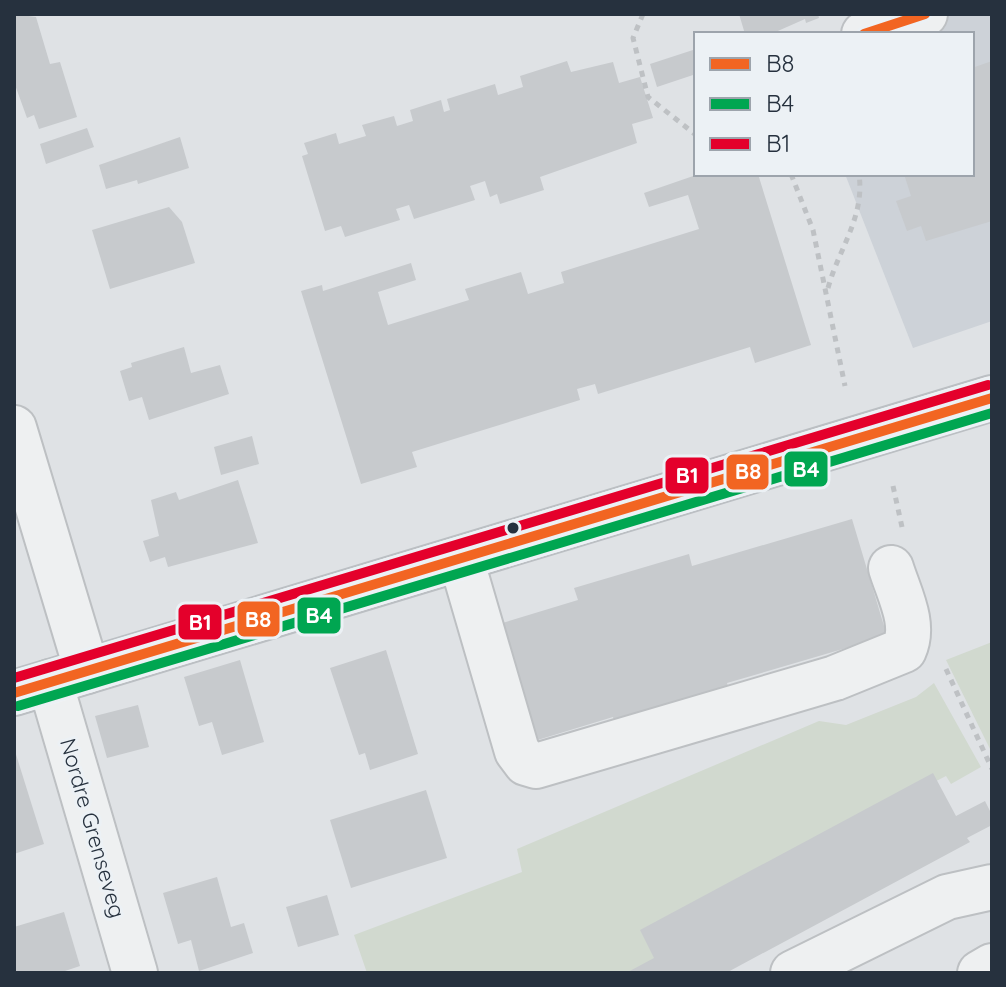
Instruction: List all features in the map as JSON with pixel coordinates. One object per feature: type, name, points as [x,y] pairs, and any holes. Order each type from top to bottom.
[{"type":"main road","points":[[50,682],[992,398]]},
{"type":"street","points":[[870,32],[925,14]]},
{"type":"street","name":"Nordre Grenseveg","points":[[14,428],[50,682],[135,973]]},
{"type":"street","points":[[461,559],[517,751],[526,763],[536,766],[835,678],[904,650],[909,639],[909,628],[891,568]]},
{"type":"street","points":[[793,973],[947,897],[992,887]]},
{"type":"street","points":[[980,973],[992,966]]},
{"type":"path","points":[[643,14],[633,38],[648,97],[694,133]]},
{"type":"path","points":[[792,176],[813,230],[828,289],[845,386]]},
{"type":"path","points":[[828,289],[836,259],[855,227],[861,189],[859,176]]},
{"type":"shaded area","points":[[951,14],[992,14],[992,321],[913,348],[846,176],[974,176],[974,32],[896,32]]},
{"type":"shaded area","points":[[992,642],[992,753],[946,660]]},
{"type":"shaded area","points":[[934,683],[981,767],[951,784],[946,776],[647,930],[663,960],[638,973],[367,973],[354,935],[522,872],[517,849],[819,721],[846,725],[916,697]]},
{"type":"building","points":[[14,14],[36,17],[50,64],[60,62],[77,117],[39,129],[34,115],[27,118],[14,82]]},
{"type":"building","points":[[739,14],[818,14],[819,18],[806,23],[805,19],[776,32],[744,32]]},
{"type":"building","points":[[694,50],[694,75],[657,87],[650,64]]},
{"type":"building","points":[[567,61],[571,72],[613,62],[619,83],[640,77],[653,118],[632,124],[637,143],[540,177],[544,190],[500,204],[497,194],[490,197],[485,181],[470,186],[475,200],[414,219],[409,205],[396,209],[400,220],[345,237],[341,226],[325,231],[302,156],[308,154],[304,143],[336,133],[339,144],[366,136],[362,125],[394,116],[397,126],[413,121],[410,110],[441,100],[444,112],[450,110],[447,99],[495,84],[498,95],[523,87],[520,76]]},
{"type":"building","points":[[992,61],[992,221],[926,241],[921,226],[907,231],[896,201],[911,196],[905,176],[974,176],[974,67]]},
{"type":"building","points":[[87,128],[94,147],[46,164],[40,144]]},
{"type":"building","points":[[180,137],[189,168],[138,184],[137,180],[106,189],[99,165]]},
{"type":"building","points":[[694,176],[759,176],[811,345],[755,363],[750,347],[598,394],[595,384],[577,389],[580,400],[412,452],[417,467],[361,484],[301,291],[322,285],[323,291],[411,263],[416,280],[378,292],[388,325],[469,300],[465,289],[521,272],[528,294],[564,283],[561,272],[699,229],[688,195],[649,207],[644,193]]},
{"type":"building","points":[[169,207],[182,222],[195,263],[110,289],[92,230]]},
{"type":"building","points":[[184,347],[191,373],[220,365],[229,394],[149,420],[142,397],[129,401],[120,371],[132,367],[131,363]]},
{"type":"building","points":[[252,436],[259,464],[221,475],[214,447]]},
{"type":"building","points":[[238,480],[258,543],[168,567],[165,557],[150,562],[143,541],[159,536],[151,500],[176,492],[179,500]]},
{"type":"building","points":[[852,519],[887,636],[727,683],[731,696],[616,730],[613,717],[531,742],[496,625],[578,600],[574,588],[689,554],[692,566]]},
{"type":"building","points":[[386,650],[418,754],[370,770],[365,753],[359,755],[330,668]]},
{"type":"building","points":[[240,660],[264,742],[222,755],[212,722],[199,726],[184,677]]},
{"type":"building","points":[[138,705],[149,747],[107,758],[95,716]]},
{"type":"building","points":[[14,748],[44,844],[14,854]]},
{"type":"building","points":[[933,773],[956,816],[985,801],[992,815],[992,825],[967,838],[970,842],[726,973],[626,973],[654,958],[640,930]]},
{"type":"building","points":[[426,790],[447,858],[351,888],[330,820]]},
{"type":"building","points":[[217,877],[231,927],[244,923],[253,953],[199,971],[191,940],[178,944],[163,893]]},
{"type":"building","points":[[327,895],[339,935],[298,947],[286,907]]},
{"type":"building","points":[[64,912],[80,966],[59,973],[14,973],[14,927]]},
{"type":"transit line","name":"B8","points":[[870,32],[925,14]]},
{"type":"transit line","name":"B1","points":[[14,678],[988,385]]},
{"type":"transit line","name":"B8","points":[[14,693],[992,398]]},
{"type":"transit line","name":"B4","points":[[18,706],[992,413]]}]
